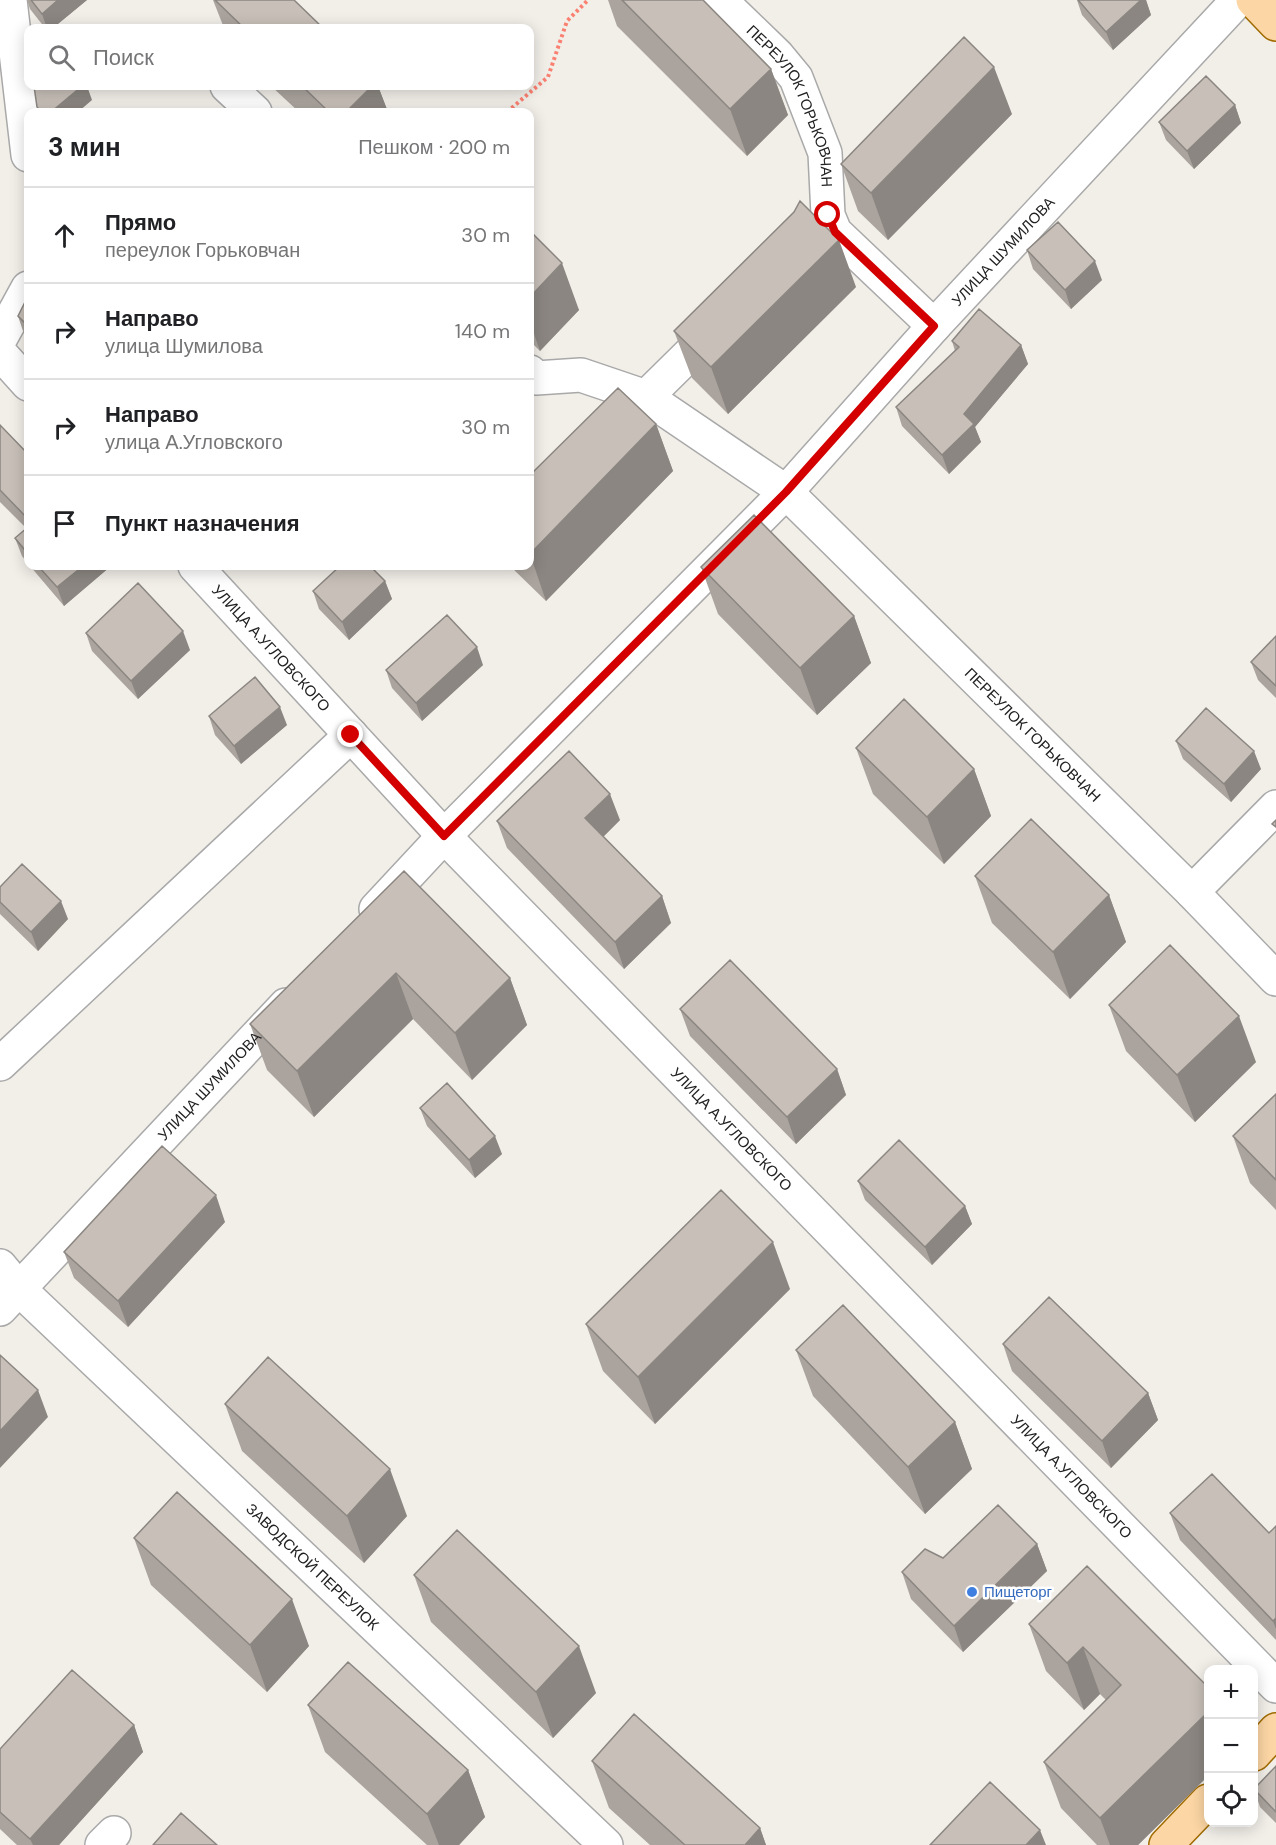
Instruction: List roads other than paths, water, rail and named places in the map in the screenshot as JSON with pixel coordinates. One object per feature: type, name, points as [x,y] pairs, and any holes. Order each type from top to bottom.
[{"type":"main road","points":[[1253,0],[1276,24]]},
{"type":"main road","points":[[1258,1750],[1276,1730]]},
{"type":"main road","points":[[1166,1845],[1204,1806]]},
{"type":"street","points":[[10,0],[24,121]]},
{"type":"street","name":"ПЕРЕУЛОК ГОРЬКОВЧАН","points":[[720,0],[777,55],[796,78],[825,153],[828,215],[835,232],[934,326]]},
{"type":"street","name":"УЛИЦА ШУМИЛОВА","points":[[354,932],[444,836],[786,492],[934,326],[1238,0]]},
{"type":"street","points":[[231,90],[251,108]]},
{"type":"street","points":[[828,215],[853,190]]},
{"type":"street","points":[[0,339],[24,295]]},
{"type":"street","points":[[582,462],[739,304]]},
{"type":"street","points":[[0,353],[24,380]]},
{"type":"street","name":"ПЕРЕУЛОК ГОРЬКОВЧАН","points":[[534,376],[536,378],[581,375],[646,397],[786,492],[1192,892],[1276,979]]},
{"type":"street","name":"УЛИЦА А.УГЛОВСКОГО","points":[[199,570],[444,836],[1276,1686]]},
{"type":"street","points":[[0,1064],[351,735]]},
{"type":"street","points":[[1192,892],[1276,807]]},
{"type":"street","name":"УЛИЦА ШУМИЛОВА","points":[[6,1288],[305,984]]},
{"type":"street","name":"ЗАВОДСКОЙ ПЕРЕУЛОК","points":[[6,1288],[606,1845]]},
{"type":"place","name":"Пищеторг","points":[[972,1592]]}]
